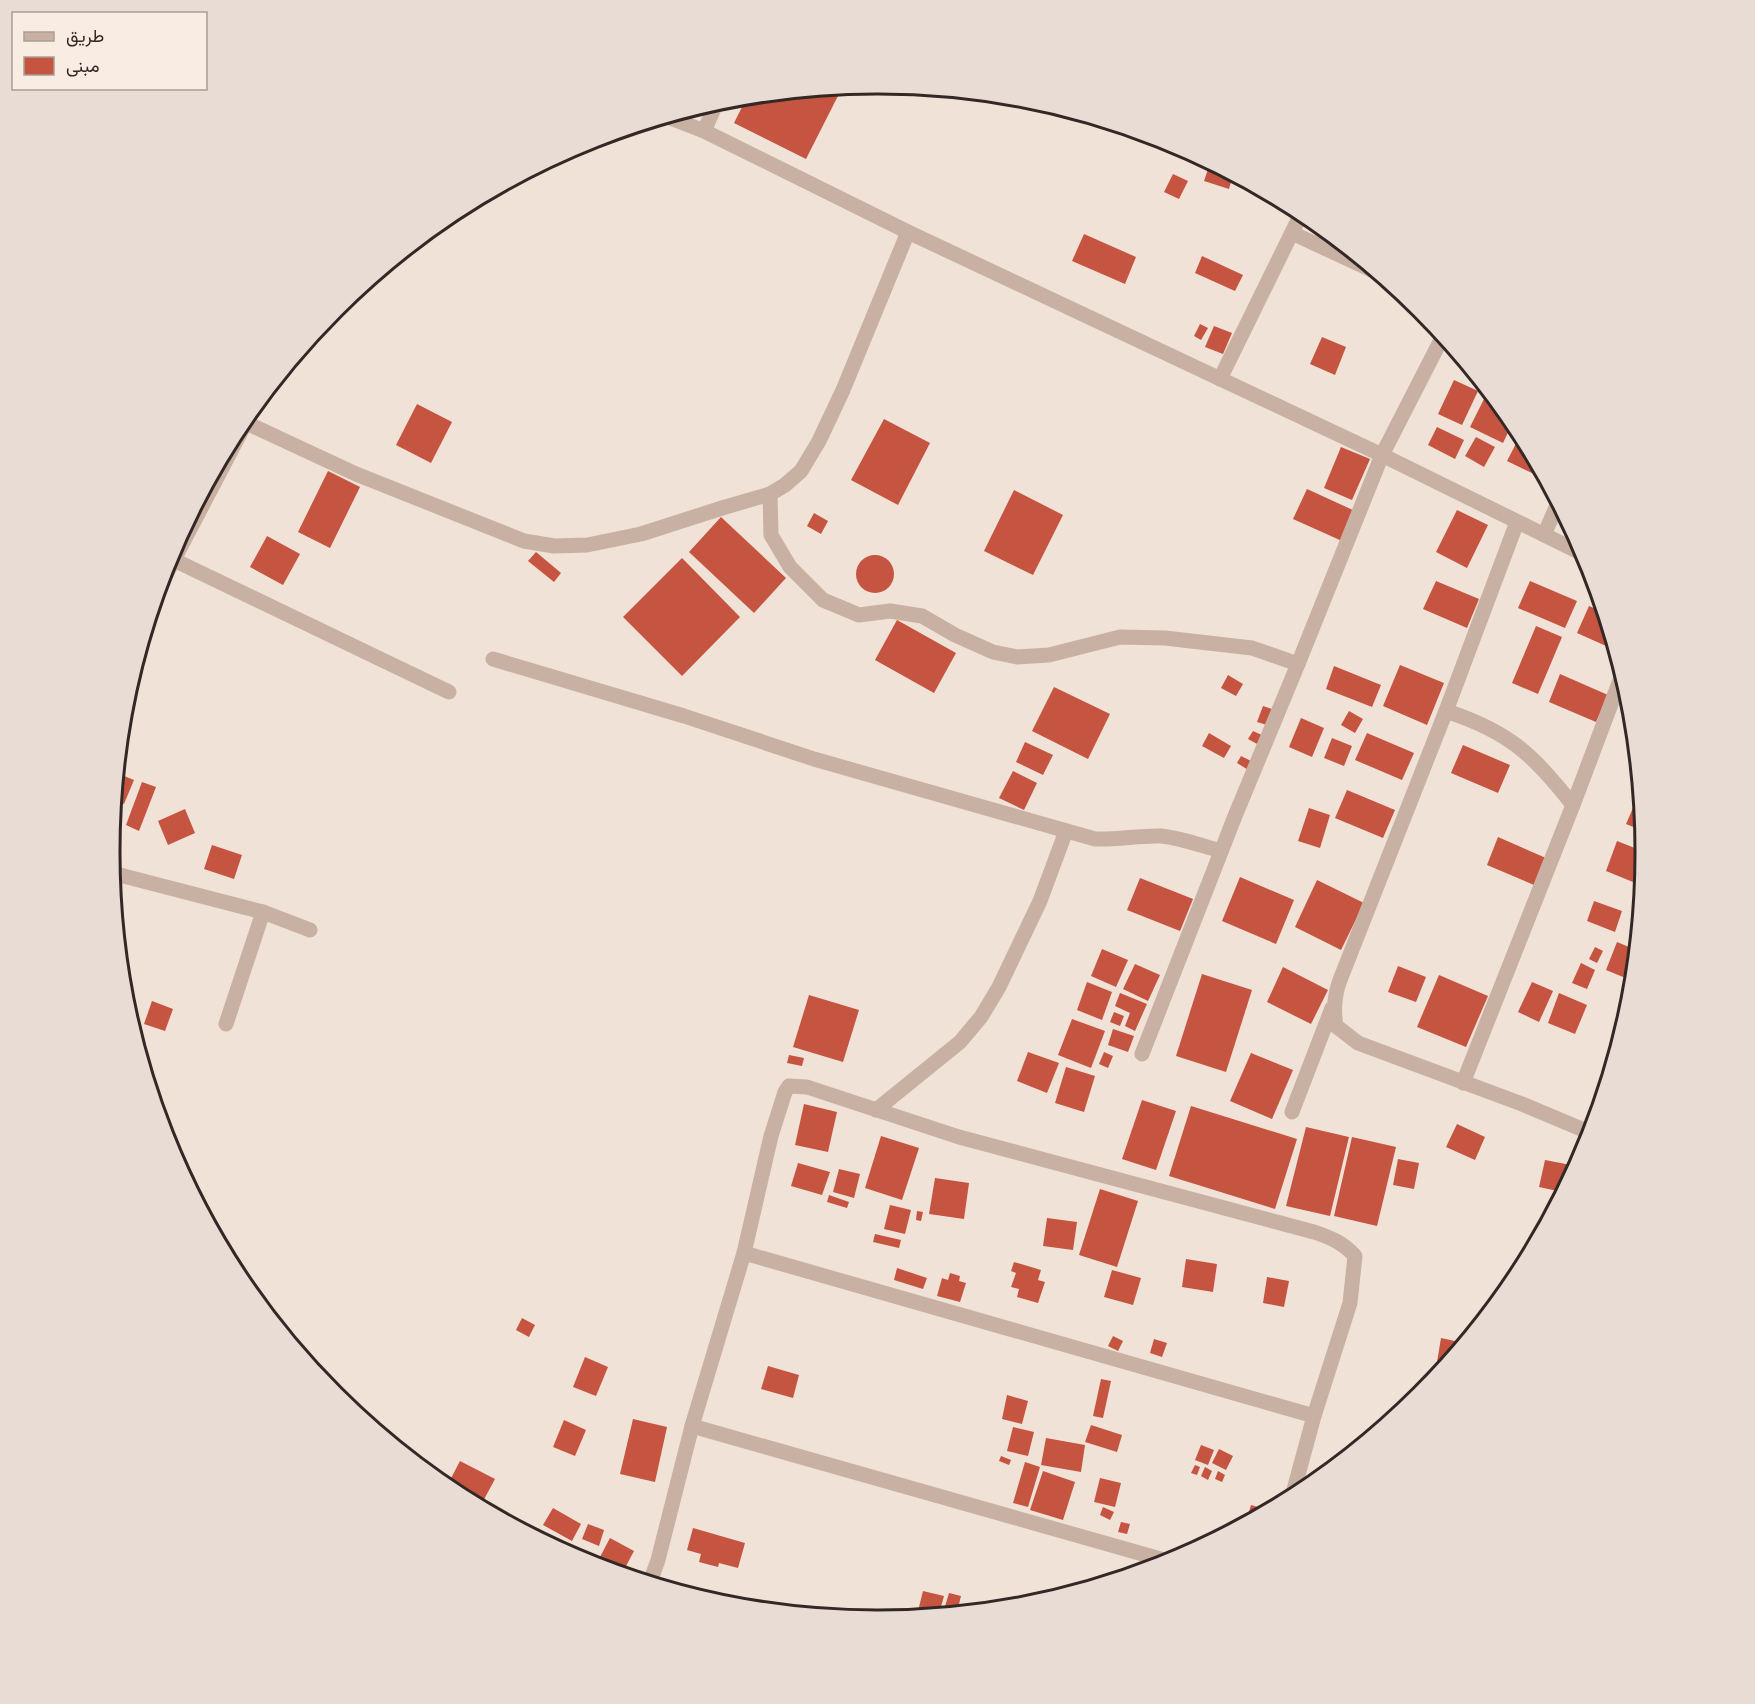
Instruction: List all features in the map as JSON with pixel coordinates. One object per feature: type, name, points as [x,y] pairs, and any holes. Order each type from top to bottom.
[{"type":"street","points":[[704,131],[712,113]]},
{"type":"street","points":[[678,121],[704,131],[908,232],[1382,455],[1571,548]]},
{"type":"street","points":[[1220,379],[1297,222]]},
{"type":"street","points":[[252,426],[356,474],[524,541],[587,545],[641,534],[770,494],[801,471],[819,441],[843,390],[908,232]]},
{"type":"street","points":[[1292,233],[1350,260]]},
{"type":"street","points":[[1142,1053],[1221,851],[1299,664],[1382,455],[1439,344]]},
{"type":"street","points":[[770,494],[771,535],[790,567],[823,600],[859,615],[890,611],[922,616],[955,635],[993,652],[1017,657],[1049,655],[1120,637],[1165,638],[1252,648],[1299,664]]},
{"type":"street","points":[[1544,535],[1554,512]]},
{"type":"street","points":[[1292,1112],[1333,1005],[1340,980],[1446,711],[1517,522]]},
{"type":"street","points":[[175,570],[449,692]]},
{"type":"street","points":[[493,659],[684,716],[814,759],[1095,839],[1117,840],[1160,836],[1180,839],[1221,851]]},
{"type":"street","points":[[1463,1083],[1617,689]]},
{"type":"street","points":[[1446,711],[1496,732],[1524,750],[1550,776],[1573,805]]},
{"type":"street","points":[[876,1110],[960,1042],[981,1017],[999,987],[1040,901],[1066,831]]},
{"type":"street","points":[[121,875],[263,912],[310,930]]},
{"type":"street","points":[[226,1024],[263,912]]},
{"type":"street","points":[[1333,1005],[1336,1026],[1358,1043],[1582,1129]]},
{"type":"street","points":[[652,1575],[692,1426],[744,1253],[771,1136],[789,1086],[807,1087],[959,1137],[1314,1232],[1346,1245],[1355,1256],[1350,1303],[1314,1416],[1296,1483]]},
{"type":"street","points":[[744,1253],[1314,1416]]},
{"type":"street","points":[[692,1426],[1153,1557]]},
{"type":"building","points":[[838,96],[806,159],[734,123],[742,107]]},
{"type":"building","points":[[1208,170],[1231,183],[1229,189],[1204,181]]},
{"type":"building","points":[[1173,174],[1188,181],[1179,199],[1164,192]]},
{"type":"building","points":[[1084,234],[1136,257],[1125,284],[1072,261]]},
{"type":"building","points":[[1202,256],[1243,275],[1235,291],[1195,273]]},
{"type":"building","points":[[1200,324],[1208,328],[1201,340],[1194,336]]},
{"type":"building","points":[[1214,326],[1232,333],[1223,354],[1205,347]]},
{"type":"building","points":[[1322,337],[1346,347],[1335,375],[1310,364]]},
{"type":"building","points":[[1454,380],[1478,391],[1462,425],[1438,414]]},
{"type":"building","points":[[1484,399],[1508,433],[1503,443],[1470,427]]},
{"type":"building","points":[[417,404],[452,422],[431,463],[396,445]]},
{"type":"building","points":[[884,419],[930,443],[898,505],[851,480]]},
{"type":"building","points":[[1437,427],[1464,440],[1455,459],[1428,445]]},
{"type":"building","points":[[1476,437],[1495,447],[1484,467],[1465,456]]},
{"type":"building","points":[[1516,444],[1534,473],[1534,474],[1507,461]]},
{"type":"building","points":[[1341,447],[1370,459],[1352,500],[1324,488]]},
{"type":"building","points":[[328,471],[360,487],[330,548],[298,532]]},
{"type":"building","points":[[1307,489],[1355,511],[1342,541],[1293,519]]},
{"type":"building","points":[[1014,490],[1063,515],[1033,575],[984,551]]},
{"type":"building","points":[[1457,510],[1488,525],[1467,568],[1436,552]]},
{"type":"building","points":[[814,513],[828,521],[821,534],[807,526]]},
{"type":"building","points":[[721,517],[786,578],[754,613],[689,552]]},
{"type":"building","points":[[267,536],[300,554],[283,585],[250,567]]},
{"type":"building","points":[[536,552],[561,573],[554,582],[528,561]]},
{"type":"building","points":[[875,555],[882,556],[888,561],[893,567],[893,581],[888,587],[882,592],[875,593],[868,592],[862,587],[857,581],[856,574],[857,567],[862,561],[868,556]]},
{"type":"building","points":[[682,558],[740,617],[682,676],[623,617]]},
{"type":"building","points":[[1436,581],[1479,599],[1467,628],[1423,609]]},
{"type":"building","points":[[1530,581],[1577,601],[1565,628],[1518,608]]},
{"type":"building","points":[[1589,606],[1595,608],[1606,646],[1577,633]]},
{"type":"building","points":[[897,620],[956,653],[934,693],[875,660]]},
{"type":"building","points":[[1536,626],[1562,637],[1538,694],[1512,683]]},
{"type":"building","points":[[1400,665],[1444,683],[1427,725],[1383,706]]},
{"type":"building","points":[[1334,666],[1381,685],[1372,707],[1326,689]]},
{"type":"building","points":[[1560,674],[1608,695],[1596,722],[1549,702]]},
{"type":"building","points":[[1228,675],[1243,684],[1236,696],[1221,688]]},
{"type":"building","points":[[1054,687],[1110,714],[1088,759],[1032,731]]},
{"type":"building","points":[[1263,706],[1272,709],[1267,725],[1257,722]]},
{"type":"building","points":[[1349,711],[1363,719],[1355,733],[1341,725]]},
{"type":"building","points":[[1301,718],[1324,728],[1312,757],[1289,747]]},
{"type":"building","points":[[1253,731],[1264,736],[1259,745],[1248,739]]},
{"type":"building","points":[[1209,733],[1231,746],[1224,758],[1202,746]]},
{"type":"building","points":[[1367,733],[1414,753],[1402,780],[1355,760]]},
{"type":"building","points":[[1332,738],[1352,746],[1344,766],[1324,758]]},
{"type":"building","points":[[1025,742],[1053,755],[1043,775],[1016,762]]},
{"type":"building","points":[[1463,745],[1510,765],[1498,793],[1451,773]]},
{"type":"building","points":[[1241,756],[1255,763],[1250,771],[1237,763]]},
{"type":"building","points":[[1013,771],[1037,783],[1024,810],[999,798]]},
{"type":"building","points":[[124,776],[134,780],[124,804],[122,803]]},
{"type":"building","points":[[142,782],[156,787],[139,831],[126,825]]},
{"type":"building","points":[[1347,790],[1395,810],[1383,838],[1335,818]]},
{"type":"building","points":[[1633,807],[1634,827],[1626,824]]},
{"type":"building","points":[[1309,808],[1330,815],[1320,848],[1298,841]]},
{"type":"building","points":[[185,809],[195,833],[168,845],[158,821]]},
{"type":"building","points":[[1498,837],[1546,858],[1534,885],[1487,865]]},
{"type":"building","points":[[1617,841],[1635,848],[1633,882],[1606,871]]},
{"type":"building","points":[[212,845],[242,855],[234,879],[204,869]]},
{"type":"building","points":[[1240,877],[1294,900],[1276,944],[1222,921]]},
{"type":"building","points":[[1140,878],[1193,899],[1180,931],[1127,910]]},
{"type":"building","points":[[1317,880],[1364,903],[1341,950],[1295,927]]},
{"type":"building","points":[[1594,901],[1622,911],[1615,932],[1587,921]]},
{"type":"building","points":[[1617,942],[1629,947],[1624,977],[1606,970]]},
{"type":"building","points":[[1595,947],[1603,951],[1597,963],[1589,959]]},
{"type":"building","points":[[1102,949],[1128,960],[1116,987],[1091,976]]},
{"type":"building","points":[[1581,963],[1595,970],[1587,989],[1572,983]]},
{"type":"building","points":[[1135,964],[1160,975],[1148,1001],[1123,989]]},
{"type":"building","points":[[1398,966],[1426,977],[1416,1002],[1388,992]]},
{"type":"building","points":[[1283,967],[1328,990],[1311,1024],[1267,1002]]},
{"type":"building","points":[[1202,974],[1252,990],[1226,1072],[1176,1056]]},
{"type":"building","points":[[1439,975],[1488,996],[1466,1047],[1417,1027]]},
{"type":"building","points":[[1087,982],[1112,992],[1102,1020],[1077,1010]]},
{"type":"building","points":[[1532,982],[1553,991],[1539,1022],[1518,1012]]},
{"type":"building","points":[[1120,993],[1147,1004],[1135,1031],[1125,1026],[1130,1013],[1115,1006]]},
{"type":"building","points":[[1559,993],[1587,1005],[1575,1034],[1548,1023]]},
{"type":"building","points":[[809,995],[859,1010],[843,1062],[793,1047]]},
{"type":"building","points":[[152,1001],[173,1009],[165,1031],[144,1024]]},
{"type":"building","points":[[1114,1012],[1124,1016],[1120,1026],[1110,1022]]},
{"type":"building","points":[[1072,1019],[1105,1031],[1091,1068],[1058,1055]]},
{"type":"building","points":[[1113,1029],[1134,1036],[1128,1052],[1108,1045]]},
{"type":"building","points":[[1028,1052],[1059,1063],[1047,1093],[1017,1081]]},
{"type":"building","points":[[1104,1052],[1113,1056],[1108,1068],[1099,1064]]},
{"type":"building","points":[[1251,1053],[1293,1070],[1272,1119],[1230,1101]]},
{"type":"building","points":[[789,1055],[804,1058],[802,1066],[787,1063]]},
{"type":"building","points":[[1066,1067],[1095,1076],[1084,1112],[1055,1103]]},
{"type":"building","points":[[1142,1100],[1176,1111],[1156,1170],[1122,1159]]},
{"type":"building","points":[[804,1104],[837,1112],[828,1152],[795,1145]]},
{"type":"building","points":[[1191,1106],[1297,1139],[1275,1209],[1169,1176]]},
{"type":"building","points":[[1457,1124],[1485,1137],[1475,1160],[1446,1147]]},
{"type":"building","points":[[1306,1127],[1349,1137],[1330,1216],[1286,1206]]},
{"type":"building","points":[[881,1136],[919,1148],[902,1200],[865,1188]]},
{"type":"building","points":[[1352,1137],[1396,1147],[1377,1226],[1334,1216]]},
{"type":"building","points":[[1398,1159],[1419,1163],[1414,1189],[1393,1185]]},
{"type":"building","points":[[1545,1160],[1567,1164],[1555,1191],[1539,1187]]},
{"type":"building","points":[[798,1163],[830,1172],[822,1195],[791,1186]]},
{"type":"building","points":[[839,1169],[860,1174],[854,1198],[833,1192]]},
{"type":"building","points":[[935,1178],[969,1183],[964,1219],[929,1214]]},
{"type":"building","points":[[1100,1189],[1138,1201],[1117,1267],[1079,1255]]},
{"type":"building","points":[[829,1195],[849,1202],[847,1208],[827,1202]]},
{"type":"building","points":[[890,1205],[911,1210],[905,1234],[884,1229]]},
{"type":"building","points":[[917,1211],[923,1212],[921,1221],[916,1220]]},
{"type":"building","points":[[1047,1218],[1077,1222],[1073,1250],[1043,1246]]},
{"type":"building","points":[[875,1234],[901,1240],[899,1248],[873,1242]]},
{"type":"building","points":[[1186,1259],[1217,1264],[1213,1292],[1182,1287]]},
{"type":"building","points":[[1014,1262],[1041,1270],[1038,1280],[1045,1282],[1038,1303],[1017,1297],[1019,1289],[1011,1287],[1016,1273],[1011,1271]]},
{"type":"building","points":[[897,1268],[927,1278],[923,1289],[894,1280]]},
{"type":"building","points":[[1112,1270],[1141,1278],[1133,1305],[1104,1297]]},
{"type":"building","points":[[950,1273],[960,1276],[959,1281],[966,1283],[960,1302],[937,1296],[942,1278],[948,1280]]},
{"type":"building","points":[[1267,1277],[1289,1281],[1284,1307],[1263,1303]]},
{"type":"building","points":[[522,1318],[535,1325],[529,1337],[516,1330]]},
{"type":"building","points":[[1113,1336],[1123,1341],[1118,1351],[1108,1346]]},
{"type":"building","points":[[1441,1338],[1455,1341],[1447,1351],[1437,1362]]},
{"type":"building","points":[[1154,1339],[1167,1343],[1162,1357],[1150,1353]]},
{"type":"building","points":[[585,1357],[608,1367],[596,1396],[573,1387]]},
{"type":"building","points":[[768,1366],[799,1375],[793,1398],[761,1389]]},
{"type":"building","points":[[1101,1379],[1111,1381],[1103,1418],[1093,1416]]},
{"type":"building","points":[[1007,1395],[1028,1401],[1022,1424],[1002,1419]]},
{"type":"building","points":[[633,1419],[667,1427],[655,1482],[620,1474]]},
{"type":"building","points":[[564,1420],[586,1430],[575,1456],[553,1447]]},
{"type":"building","points":[[1091,1425],[1122,1435],[1117,1452],[1085,1442]]},
{"type":"building","points":[[1013,1427],[1034,1432],[1028,1456],[1007,1451]]},
{"type":"building","points":[[1046,1438],[1085,1445],[1081,1472],[1041,1465]]},
{"type":"building","points":[[1201,1445],[1214,1450],[1208,1465],[1195,1460]]},
{"type":"building","points":[[1219,1449],[1233,1456],[1226,1470],[1212,1463]]},
{"type":"building","points":[[1001,1456],[1011,1460],[1009,1465],[999,1461]]},
{"type":"building","points":[[460,1461],[495,1479],[484,1499],[451,1478]]},
{"type":"building","points":[[1025,1462],[1040,1467],[1028,1507],[1013,1503]]},
{"type":"building","points":[[1195,1465],[1200,1467],[1197,1475],[1191,1473]]},
{"type":"building","points":[[1205,1467],[1212,1471],[1208,1480],[1201,1476]]},
{"type":"building","points":[[1043,1471],[1075,1482],[1063,1520],[1030,1510]]},
{"type":"building","points":[[1218,1471],[1225,1475],[1222,1482],[1215,1479]]},
{"type":"building","points":[[1100,1478],[1121,1483],[1115,1507],[1094,1502]]},
{"type":"building","points":[[1251,1505],[1258,1507],[1256,1508],[1249,1512]]},
{"type":"building","points":[[1103,1507],[1114,1512],[1110,1520],[1100,1515]]},
{"type":"building","points":[[553,1508],[581,1524],[572,1541],[543,1525]]},
{"type":"building","points":[[1121,1522],[1130,1524],[1127,1534],[1118,1532]]},
{"type":"building","points":[[588,1524],[604,1530],[599,1546],[582,1539]]},
{"type":"building","points":[[693,1528],[745,1543],[738,1568],[719,1563],[718,1567],[699,1562],[701,1554],[687,1550]]},
{"type":"building","points":[[610,1538],[634,1551],[626,1566],[600,1557]]},
{"type":"building","points":[[923,1591],[944,1596],[941,1607],[919,1608]]},
{"type":"building","points":[[949,1593],[961,1596],[959,1605],[945,1606]]}]
